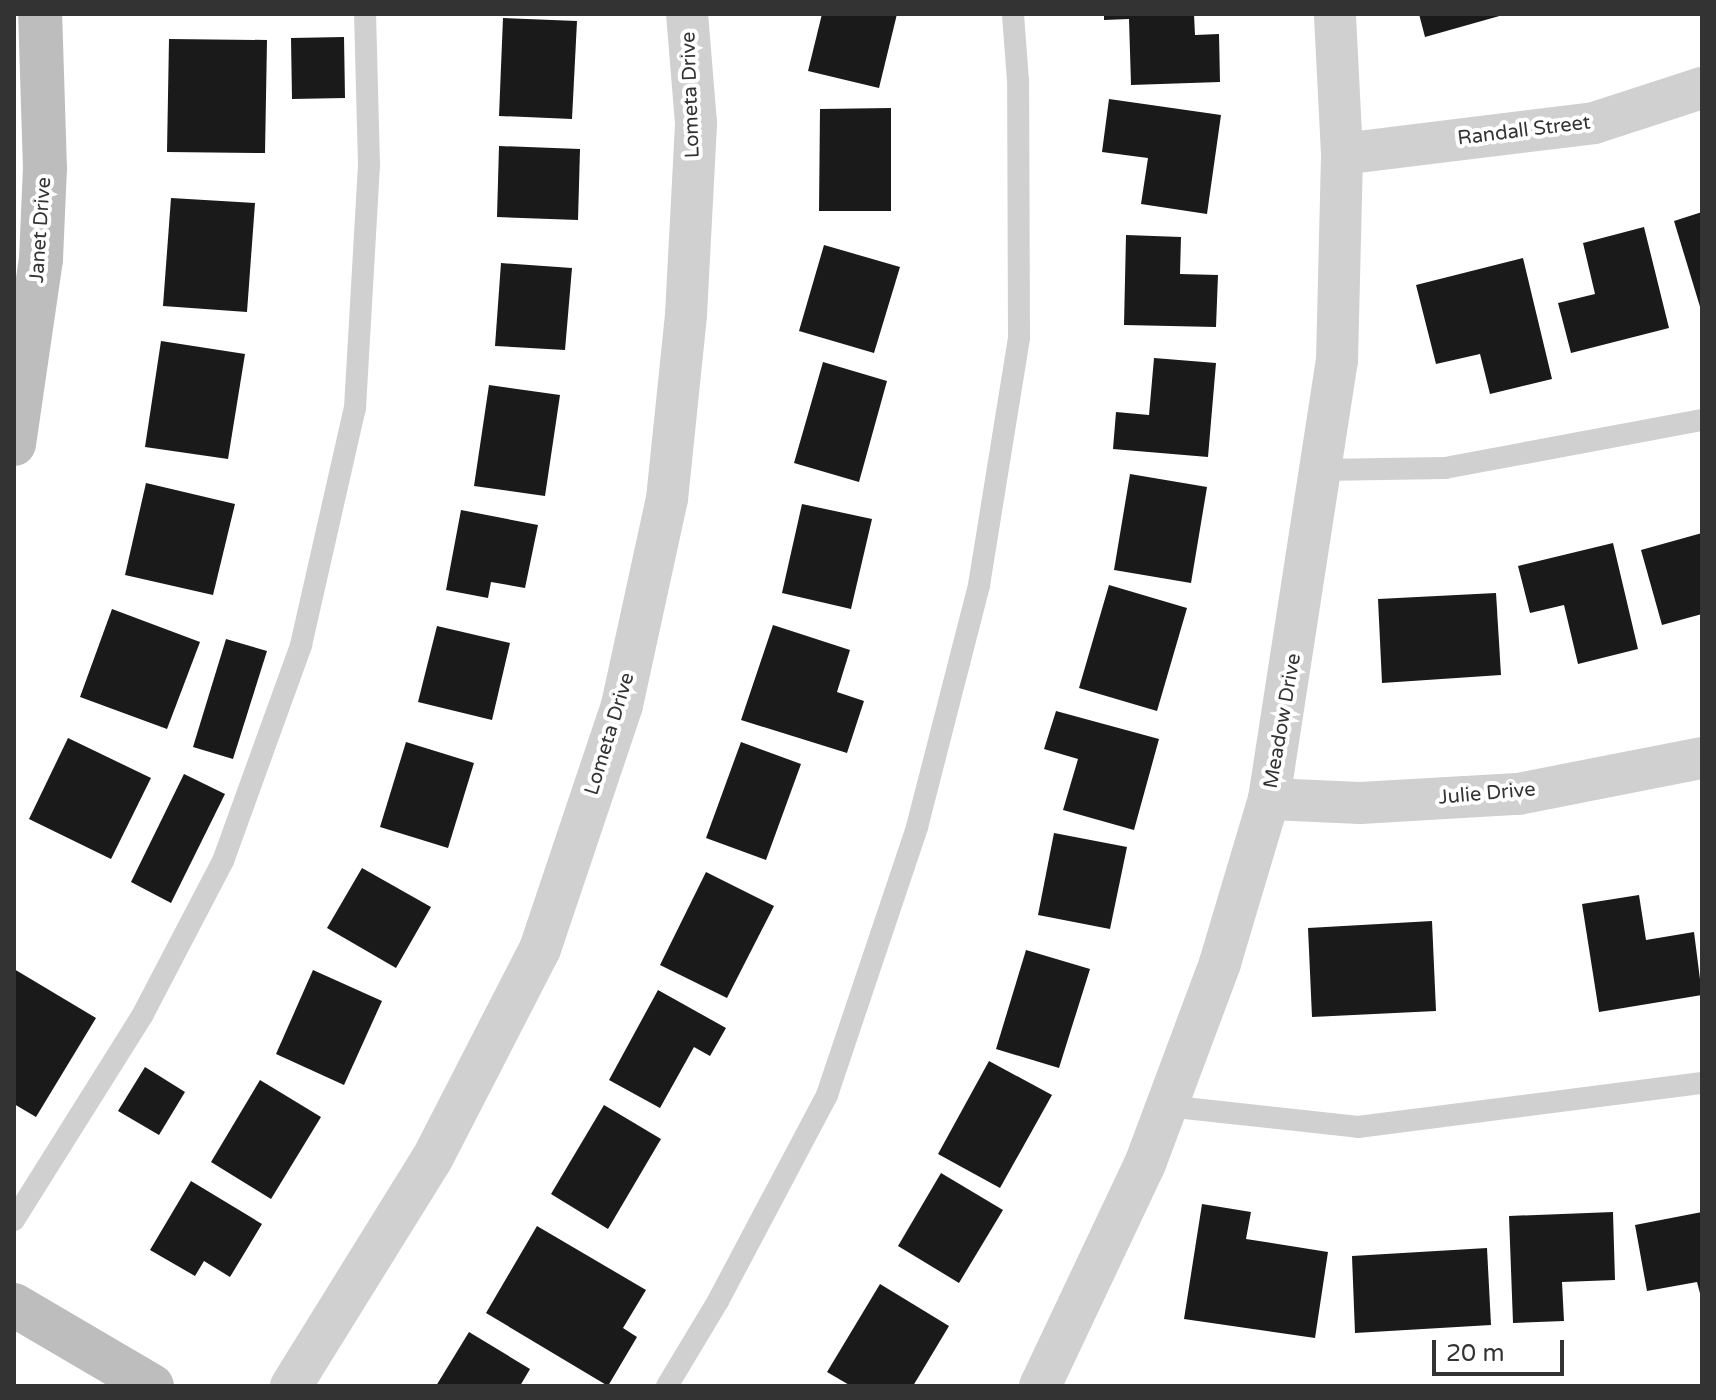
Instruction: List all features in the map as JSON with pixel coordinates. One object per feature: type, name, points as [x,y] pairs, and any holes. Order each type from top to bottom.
[{"type":"street","name":"Janet Drive","points":[[14,444],[41,259],[45,169],[40,14]]},
{"type":"street","name":"Lometa Drive","points":[[291,1386],[432,1159],[540,949],[622,705],[667,499],[686,315],[696,123],[687,14]]},
{"type":"street","name":"Meadow Drive","points":[[1040,1386],[1145,1164],[1220,963],[1269,799],[1337,361],[1342,154],[1335,14]]},
{"type":"street","name":"Randall Street","points":[[1342,154],[1594,123],[1702,88]]},
{"type":"street","name":"Julie Drive","points":[[1269,799],[1360,803],[1518,794],[1702,758]]},
{"type":"street","points":[[14,1305],[152,1386]]},
{"type":"lane","points":[[14,1220],[143,1014],[223,861],[301,645],[355,408],[369,165],[365,14]]},
{"type":"lane","points":[[667,1386],[718,1301],[827,1095],[917,827],[971,616],[1019,338],[1018,81],[1013,14]]},
{"type":"lane","points":[[1322,470],[1445,468],[1702,420]]},
{"type":"lane","points":[[1166,1106],[1358,1127],[1702,1083]]},
{"type":"building","points":[[822,14],[897,14],[879,88],[808,71]]},
{"type":"building","points":[[1104,14],[1194,14],[1195,35],[1219,34],[1220,82],[1131,85],[1129,19],[1104,20]]},
{"type":"building","points":[[1419,14],[1503,14],[1503,15],[1425,37]]},
{"type":"building","points":[[503,18],[577,21],[572,119],[499,116]]},
{"type":"building","points":[[344,37],[345,98],[292,99],[291,38]]},
{"type":"building","points":[[169,39],[267,40],[265,153],[167,152]]},
{"type":"building","points":[[1109,99],[1221,115],[1207,214],[1141,204],[1148,158],[1102,152]]},
{"type":"building","points":[[891,108],[891,211],[819,211],[820,109]]},
{"type":"building","points":[[499,146],[580,149],[578,220],[497,217]]},
{"type":"building","points":[[171,198],[255,203],[247,312],[163,306]]},
{"type":"building","points":[[1702,212],[1702,310],[1701,310],[1674,221]]},
{"type":"building","points":[[1644,227],[1669,328],[1571,353],[1558,303],[1595,294],[1583,243]]},
{"type":"building","points":[[1126,235],[1181,237],[1180,274],[1218,275],[1216,327],[1124,325]]},
{"type":"building","points":[[824,245],[900,267],[874,353],[799,331]]},
{"type":"building","points":[[1523,258],[1552,379],[1490,394],[1480,354],[1436,364],[1416,285]]},
{"type":"building","points":[[501,263],[572,268],[565,350],[495,346]]},
{"type":"building","points":[[161,341],[245,354],[228,459],[145,447]]},
{"type":"building","points":[[1154,358],[1216,363],[1208,457],[1113,449],[1116,412],[1149,415]]},
{"type":"building","points":[[823,362],[887,381],[859,482],[794,463]]},
{"type":"building","points":[[489,385],[560,395],[545,496],[474,486]]},
{"type":"building","points":[[1130,474],[1207,487],[1191,583],[1114,570]]},
{"type":"building","points":[[146,483],[235,504],[213,595],[125,575]]},
{"type":"building","points":[[802,504],[872,519],[851,609],[782,593]]},
{"type":"building","points":[[461,510],[538,525],[525,588],[491,582],[488,598],[446,590]]},
{"type":"building","points":[[1702,533],[1702,614],[1662,625],[1641,550]]},
{"type":"building","points":[[1613,543],[1638,649],[1578,664],[1564,605],[1530,613],[1518,566]]},
{"type":"building","points":[[1109,585],[1187,608],[1157,711],[1079,688]]},
{"type":"building","points":[[1496,593],[1501,675],[1382,683],[1378,599]]},
{"type":"building","points":[[112,609],[200,642],[167,729],[80,697]]},
{"type":"building","points":[[773,625],[850,650],[837,692],[864,701],[847,753],[741,720]]},
{"type":"building","points":[[437,626],[510,643],[492,720],[418,702]]},
{"type":"building","points":[[226,639],[267,651],[233,759],[193,747]]},
{"type":"building","points":[[1056,711],[1159,739],[1134,830],[1063,810],[1078,759],[1044,749]]},
{"type":"building","points":[[68,738],[151,778],[111,859],[29,819]]},
{"type":"building","points":[[406,742],[474,763],[448,848],[380,827]]},
{"type":"building","points":[[741,742],[801,764],[766,860],[706,838]]},
{"type":"building","points":[[184,774],[225,794],[171,903],[131,882]]},
{"type":"building","points":[[1054,833],[1127,847],[1110,929],[1038,915]]},
{"type":"building","points":[[362,868],[431,907],[396,968],[327,928]]},
{"type":"building","points":[[706,872],[774,906],[727,998],[660,965]]},
{"type":"building","points":[[1639,895],[1646,940],[1694,932],[1702,995],[1599,1012],[1582,904]]},
{"type":"building","points":[[1432,921],[1436,1011],[1312,1017],[1308,928]]},
{"type":"building","points":[[1026,950],[1090,969],[1059,1068],[996,1049]]},
{"type":"building","points":[[14,969],[96,1018],[36,1117],[14,1104]]},
{"type":"building","points":[[313,970],[382,1001],[344,1085],[276,1054]]},
{"type":"building","points":[[658,990],[726,1028],[710,1056],[694,1047],[660,1108],[609,1080]]},
{"type":"building","points":[[989,1061],[1052,1095],[1000,1188],[938,1154]]},
{"type":"building","points":[[145,1067],[185,1092],[159,1135],[118,1111]]},
{"type":"building","points":[[260,1080],[321,1117],[271,1199],[211,1162]]},
{"type":"building","points":[[604,1105],[661,1139],[608,1229],[551,1194]]},
{"type":"building","points":[[941,1173],[1003,1210],[959,1283],[898,1246]]},
{"type":"building","points":[[191,1181],[262,1224],[230,1277],[204,1261],[195,1276],[150,1250]]},
{"type":"building","points":[[1202,1204],[1251,1212],[1246,1239],[1328,1252],[1315,1338],[1184,1319]]},
{"type":"building","points":[[1613,1212],[1615,1280],[1562,1282],[1564,1321],[1513,1323],[1509,1216]]},
{"type":"building","points":[[1702,1212],[1702,1301],[1697,1282],[1647,1291],[1635,1225]]},
{"type":"building","points":[[537,1226],[646,1290],[623,1328],[637,1337],[608,1386],[486,1313]]},
{"type":"building","points":[[1487,1248],[1491,1325],[1355,1333],[1352,1256]]},
{"type":"building","points":[[880,1284],[949,1326],[913,1386],[851,1386],[827,1372]]},
{"type":"building","points":[[469,1332],[530,1369],[520,1386],[436,1386]]}]
